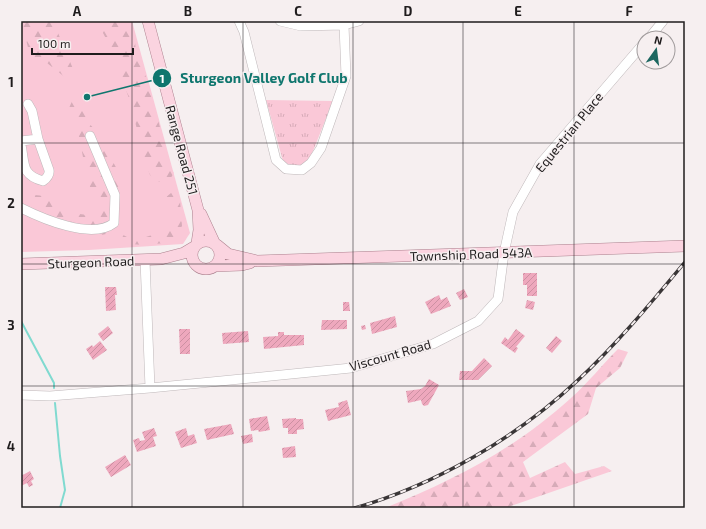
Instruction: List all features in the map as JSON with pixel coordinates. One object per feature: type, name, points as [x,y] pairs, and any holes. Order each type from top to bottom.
[{"type":"main road","name":"Range Road 251","points":[[149,21],[198,210],[199,230],[196,245]]},
{"type":"main road","name":"Range Road 251","points":[[198,210],[215,244]]},
{"type":"main road","points":[[205,240],[215,244],[221,254],[218,263],[208,269],[199,268],[192,256],[196,245],[205,240]]},
{"type":"main road","name":"Township Road 543A","points":[[215,244],[228,254],[257,261]]},
{"type":"main road","name":"Sturgeon Road","points":[[21,264],[161,259],[184,254],[196,245]]},
{"type":"main road","name":"Township Road 543A","points":[[215,266],[242,265],[257,261],[685,246]]},
{"type":"main road","name":"Sturgeon Road","points":[[161,259],[196,265]]},
{"type":"street","points":[[238,21],[244,32],[276,160],[286,169],[302,170],[311,163],[321,148],[346,76],[344,25]]},
{"type":"street","points":[[280,21],[301,26],[344,25],[359,21]]},
{"type":"street","points":[[656,30],[663,21]]},
{"type":"street","name":"Equestrian Place","points":[[504,253],[513,212],[540,164],[636,52]]},
{"type":"street","points":[[28,104],[32,112],[38,139],[49,173],[47,178],[43,181],[28,174],[25,169],[21,143],[38,139]]},
{"type":"street","points":[[21,208],[52,222],[80,228],[102,229],[114,223],[115,195],[90,136]]},
{"type":"street","name":"Viscount Road","points":[[21,395],[50,396],[150,388],[351,368],[433,344],[478,321],[498,299],[504,253]]},
{"type":"street","points":[[145,260],[150,388]]},
{"type":"green space","points":[[21,21],[132,21],[190,233],[183,244],[89,250],[21,252]]},
{"type":"green space","points":[[21,21],[53,21],[76,76],[66,78],[47,63],[30,55]]},
{"type":"green space","points":[[110,21],[129,21],[129,28],[135,39],[136,57],[145,74],[165,145],[163,156],[174,173],[168,182],[159,182],[150,175],[141,152],[143,147],[118,61],[103,33],[103,24]]},
{"type":"green space","points":[[74,97],[87,108],[86,120],[96,131],[118,171],[115,179],[120,190],[111,193],[114,227],[118,232],[134,241],[167,232],[172,228],[176,218],[172,208],[165,198],[171,193],[176,193],[180,200],[182,226],[172,240],[165,243],[144,245],[131,244],[120,240],[111,233],[91,237],[44,215],[33,206],[35,195],[53,197],[61,208],[72,213],[95,216],[100,210],[88,182],[79,137],[69,108]]},
{"type":"green space","points":[[266,100],[333,101],[309,161],[296,166],[283,161]]},
{"type":"green space","points":[[618,349],[628,352],[620,368],[596,388],[588,414],[523,462],[530,478],[565,462],[575,474],[604,466],[612,471],[505,508],[385,508],[460,474],[484,461],[529,432],[577,392]]},
{"type":"building","points":[[523,273],[537,273],[537,296],[527,296],[527,285],[523,285]]},
{"type":"building","points":[[105,287],[116,287],[116,310],[106,311]]},
{"type":"building","points":[[464,289],[468,297],[460,300],[456,293]]},
{"type":"building","points":[[439,295],[441,300],[447,297],[451,306],[431,314],[425,302]]},
{"type":"building","points":[[527,300],[535,302],[533,310],[525,308]]},
{"type":"building","points":[[343,302],[349,302],[350,311],[343,311]]},
{"type":"building","points":[[395,316],[397,327],[372,334],[370,323]]},
{"type":"building","points":[[322,320],[347,320],[347,329],[321,330]]},
{"type":"building","points":[[365,325],[366,329],[362,330],[361,326]]},
{"type":"building","points":[[108,326],[113,333],[103,341],[98,334]]},
{"type":"building","points":[[179,329],[190,329],[190,354],[180,354]]},
{"type":"building","points":[[516,329],[525,336],[516,347],[518,348],[515,353],[501,343],[505,337],[508,340]]},
{"type":"building","points":[[248,331],[249,342],[223,344],[222,333]]},
{"type":"building","points":[[278,332],[284,332],[284,335],[304,335],[304,345],[264,349],[263,337],[278,336]]},
{"type":"building","points":[[556,336],[562,341],[552,353],[546,348]]},
{"type":"building","points":[[100,341],[107,350],[93,360],[86,349],[92,345],[93,347]]},
{"type":"building","points":[[484,358],[492,366],[478,380],[459,380],[460,371],[472,371]]},
{"type":"building","points":[[429,379],[439,385],[428,405],[424,406],[421,400],[408,403],[406,391],[421,389],[425,386]]},
{"type":"building","points":[[347,400],[351,415],[328,421],[325,410],[339,407],[338,403]]},
{"type":"building","points":[[267,416],[270,430],[259,432],[258,430],[251,431],[249,419]]},
{"type":"building","points":[[282,419],[303,419],[304,429],[297,430],[297,434],[288,434],[288,428],[283,428]]},
{"type":"building","points":[[231,424],[234,434],[207,440],[204,429]]},
{"type":"building","points":[[154,428],[157,436],[153,437],[156,446],[137,452],[133,440],[139,438],[140,441],[145,440],[142,432]]},
{"type":"building","points":[[186,428],[188,436],[194,434],[197,443],[181,448],[175,432]]},
{"type":"building","points":[[252,434],[253,442],[243,444],[241,436]]},
{"type":"building","points":[[295,446],[296,457],[283,458],[282,448]]},
{"type":"building","points":[[125,455],[131,465],[111,477],[105,467]]},
{"type":"building","points":[[30,471],[34,479],[31,481],[33,485],[29,487],[27,483],[21,486],[21,476]]},
{"type":"waterway","points":[[21,321],[54,383],[54,388]]},
{"type":"waterway","points":[[55,403],[65,490],[60,508]]},
{"type":"railway","points":[[355,508],[385,498],[444,473],[473,457],[528,422],[577,381],[606,353],[685,262]]},
{"type":"place","name":"Sturgeon Valley Golf Club","points":[[87,97]]}]
